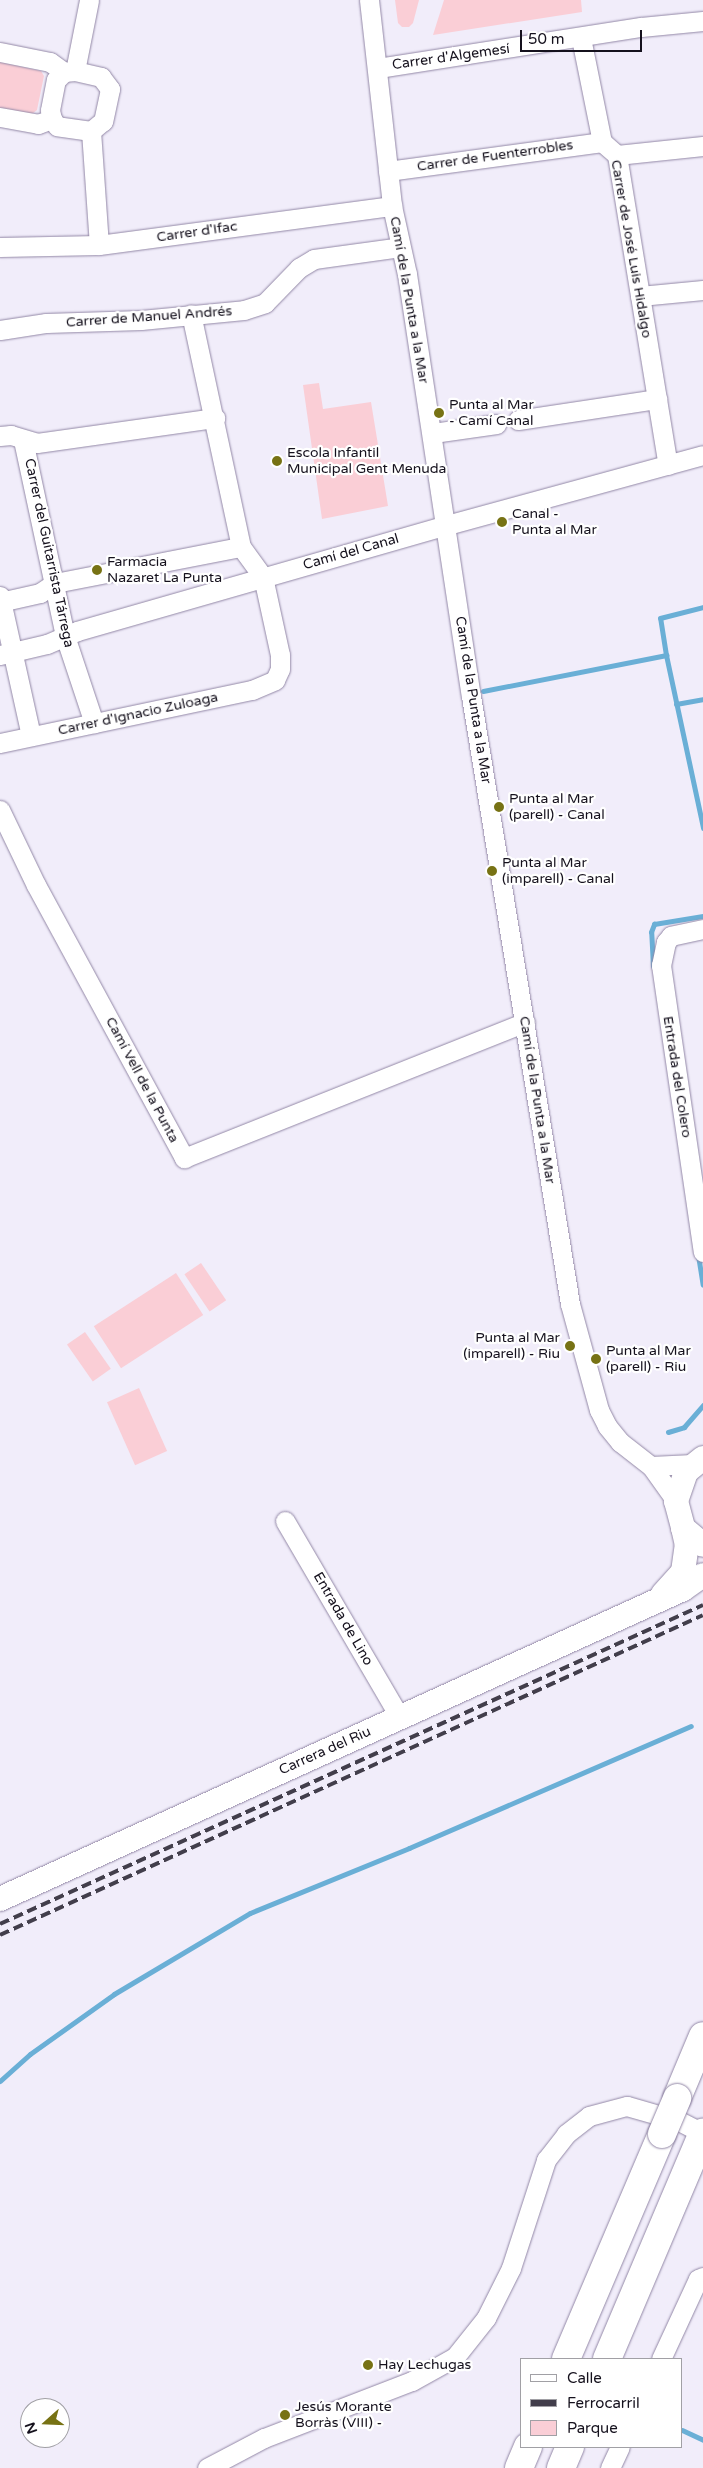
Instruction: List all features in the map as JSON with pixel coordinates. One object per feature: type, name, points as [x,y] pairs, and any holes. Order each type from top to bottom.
[{"type":"highway","points":[[566,2358],[703,2036]]},
{"type":"highway","points":[[607,2358],[701,2138]]},
{"type":"highway","points":[[519,2468],[528,2448]]},
{"type":"highway","points":[[562,2468],[570,2448]]},
{"type":"street","points":[[0,52],[50,62],[69,72],[101,76],[110,89],[103,121],[91,131],[57,126],[52,119],[50,110],[56,80],[69,72],[89,0]]},
{"type":"street","name":"Camí de la Punta a la Mar","points":[[369,0],[392,206],[407,274],[433,433],[471,696],[570,1304],[598,1410],[620,1442],[650,1466],[676,1501]]},
{"type":"street","name":"Carrer d'Algemesí","points":[[378,68],[703,21]]},
{"type":"street","name":"Carrer de José Luis Hidalgo","points":[[581,38],[602,142],[616,155],[668,465]]},
{"type":"street","points":[[0,117],[38,124],[52,119]]},
{"type":"street","points":[[91,131],[99,245]]},
{"type":"street","name":"Carrer de Fuenterrobles","points":[[388,171],[602,142]]},
{"type":"street","points":[[616,155],[703,146]]},
{"type":"street","name":"Carrer d'Ifac","points":[[0,247],[99,245],[392,206]]},
{"type":"street","name":"Carrer de Manuel Andrés","points":[[0,330],[46,323],[141,320],[244,310],[265,303],[299,268],[314,259],[400,247]]},
{"type":"street","points":[[640,296],[703,290]]},
{"type":"street","points":[[191,314],[242,547],[263,577]]},
{"type":"street","points":[[518,420],[657,399]]},
{"type":"street","points":[[0,436],[11,435],[23,440],[50,442],[215,418]]},
{"type":"street","points":[[433,433],[496,424]]},
{"type":"street","name":"Carrer del Guitarrista Tárrega","points":[[23,440],[65,636],[94,723]]},
{"type":"street","name":"Camí del Canal","points":[[7,653],[447,524],[703,455]]},
{"type":"street","points":[[31,736],[7,653],[0,600],[40,592],[55,583],[242,547]]},
{"type":"street","name":"Carrer d'Ignacio Zuloaga","points":[[0,743],[252,690],[275,680],[280,670],[280,655],[263,577]]},
{"type":"street","name":"Camí Vell de la Punta","points":[[2,821],[184,1158],[525,1022]]},
{"type":"street","name":"Entrada del Colero","points":[[703,929],[671,936],[666,942],[661,965],[703,1252]]},
{"type":"street","points":[[650,1466],[698,1461]]},
{"type":"street","points":[[676,1501],[680,1481],[698,1461]]},
{"type":"street","name":"Carrera del Riu","points":[[650,1604],[675,1584],[683,1572],[688,1545],[676,1501]]},
{"type":"street","name":"Entrada de Lino","points":[[285,1521],[400,1718]]},
{"type":"street","points":[[683,1528],[703,1545]]},
{"type":"street","name":"Carrera del Riu","points":[[0,1899],[650,1604],[682,1589],[703,1575]]},
{"type":"street","points":[[207,2468],[264,2438],[412,2381],[455,2357],[486,2318],[511,2268],[546,2160],[566,2134],[590,2116],[626,2106],[679,2121],[701,2138]]},
{"type":"street","points":[[661,2358],[698,2279],[703,2277]]},
{"type":"street","points":[[610,2468],[620,2448]]},
{"type":"green space","points":[[395,0],[419,0],[413,23],[409,27],[402,27],[398,23]]},
{"type":"green space","points":[[444,0],[581,0],[582,12],[433,35]]},
{"type":"green space","points":[[0,62],[41,71],[44,76],[37,110],[32,114],[0,108]]},
{"type":"green space","points":[[319,383],[323,409],[371,402],[388,506],[322,519],[303,385]]},
{"type":"green space","points":[[201,1263],[226,1300],[210,1311],[184,1274]]},
{"type":"green space","points":[[176,1273],[203,1315],[121,1368],[94,1326]]},
{"type":"green space","points":[[85,1332],[111,1369],[93,1381],[67,1345]]},
{"type":"green space","points":[[139,1388],[167,1451],[135,1465],[107,1402]]},
{"type":"waterway","points":[[483,691],[666,655],[660,618],[703,607]]},
{"type":"waterway","points":[[666,655],[703,828]]},
{"type":"waterway","points":[[676,704],[703,699]]},
{"type":"waterway","points":[[653,966],[651,932],[654,924],[703,916]]},
{"type":"waterway","points":[[698,1255],[703,1285]]},
{"type":"waterway","points":[[668,1432],[684,1427],[703,1405]]},
{"type":"waterway","points":[[0,2081],[30,2054],[114,1994],[250,1913],[409,1848],[691,1726]]},
{"type":"waterway","points":[[683,2430],[703,2440]]},
{"type":"railway","points":[[0,1924],[703,1605]]},
{"type":"railway","points":[[0,1935],[703,1615]]},
{"type":"place","name":"Punta al Mar - Camí Canal","points":[[439,413]]},
{"type":"place","name":"Escola Infantil Municipal Gent Menuda","points":[[277,461]]},
{"type":"place","name":"Canal - Punta al Mar","points":[[502,522]]},
{"type":"place","name":"Farmacia Nazaret La Punta","points":[[97,570]]},
{"type":"place","name":"Punta al Mar (parell) - Canal","points":[[499,807]]},
{"type":"place","name":"Punta al Mar (imparell) - Canal","points":[[492,871]]},
{"type":"place","name":"Punta al Mar (imparell) - Riu","points":[[570,1346]]},
{"type":"place","name":"Punta al Mar (parell) - Riu","points":[[596,1359]]},
{"type":"place","name":"Hay Lechugas","points":[[368,2365]]},
{"type":"place","name":"Jesús Morante Borràs (VIII) -","points":[[285,2415]]}]
